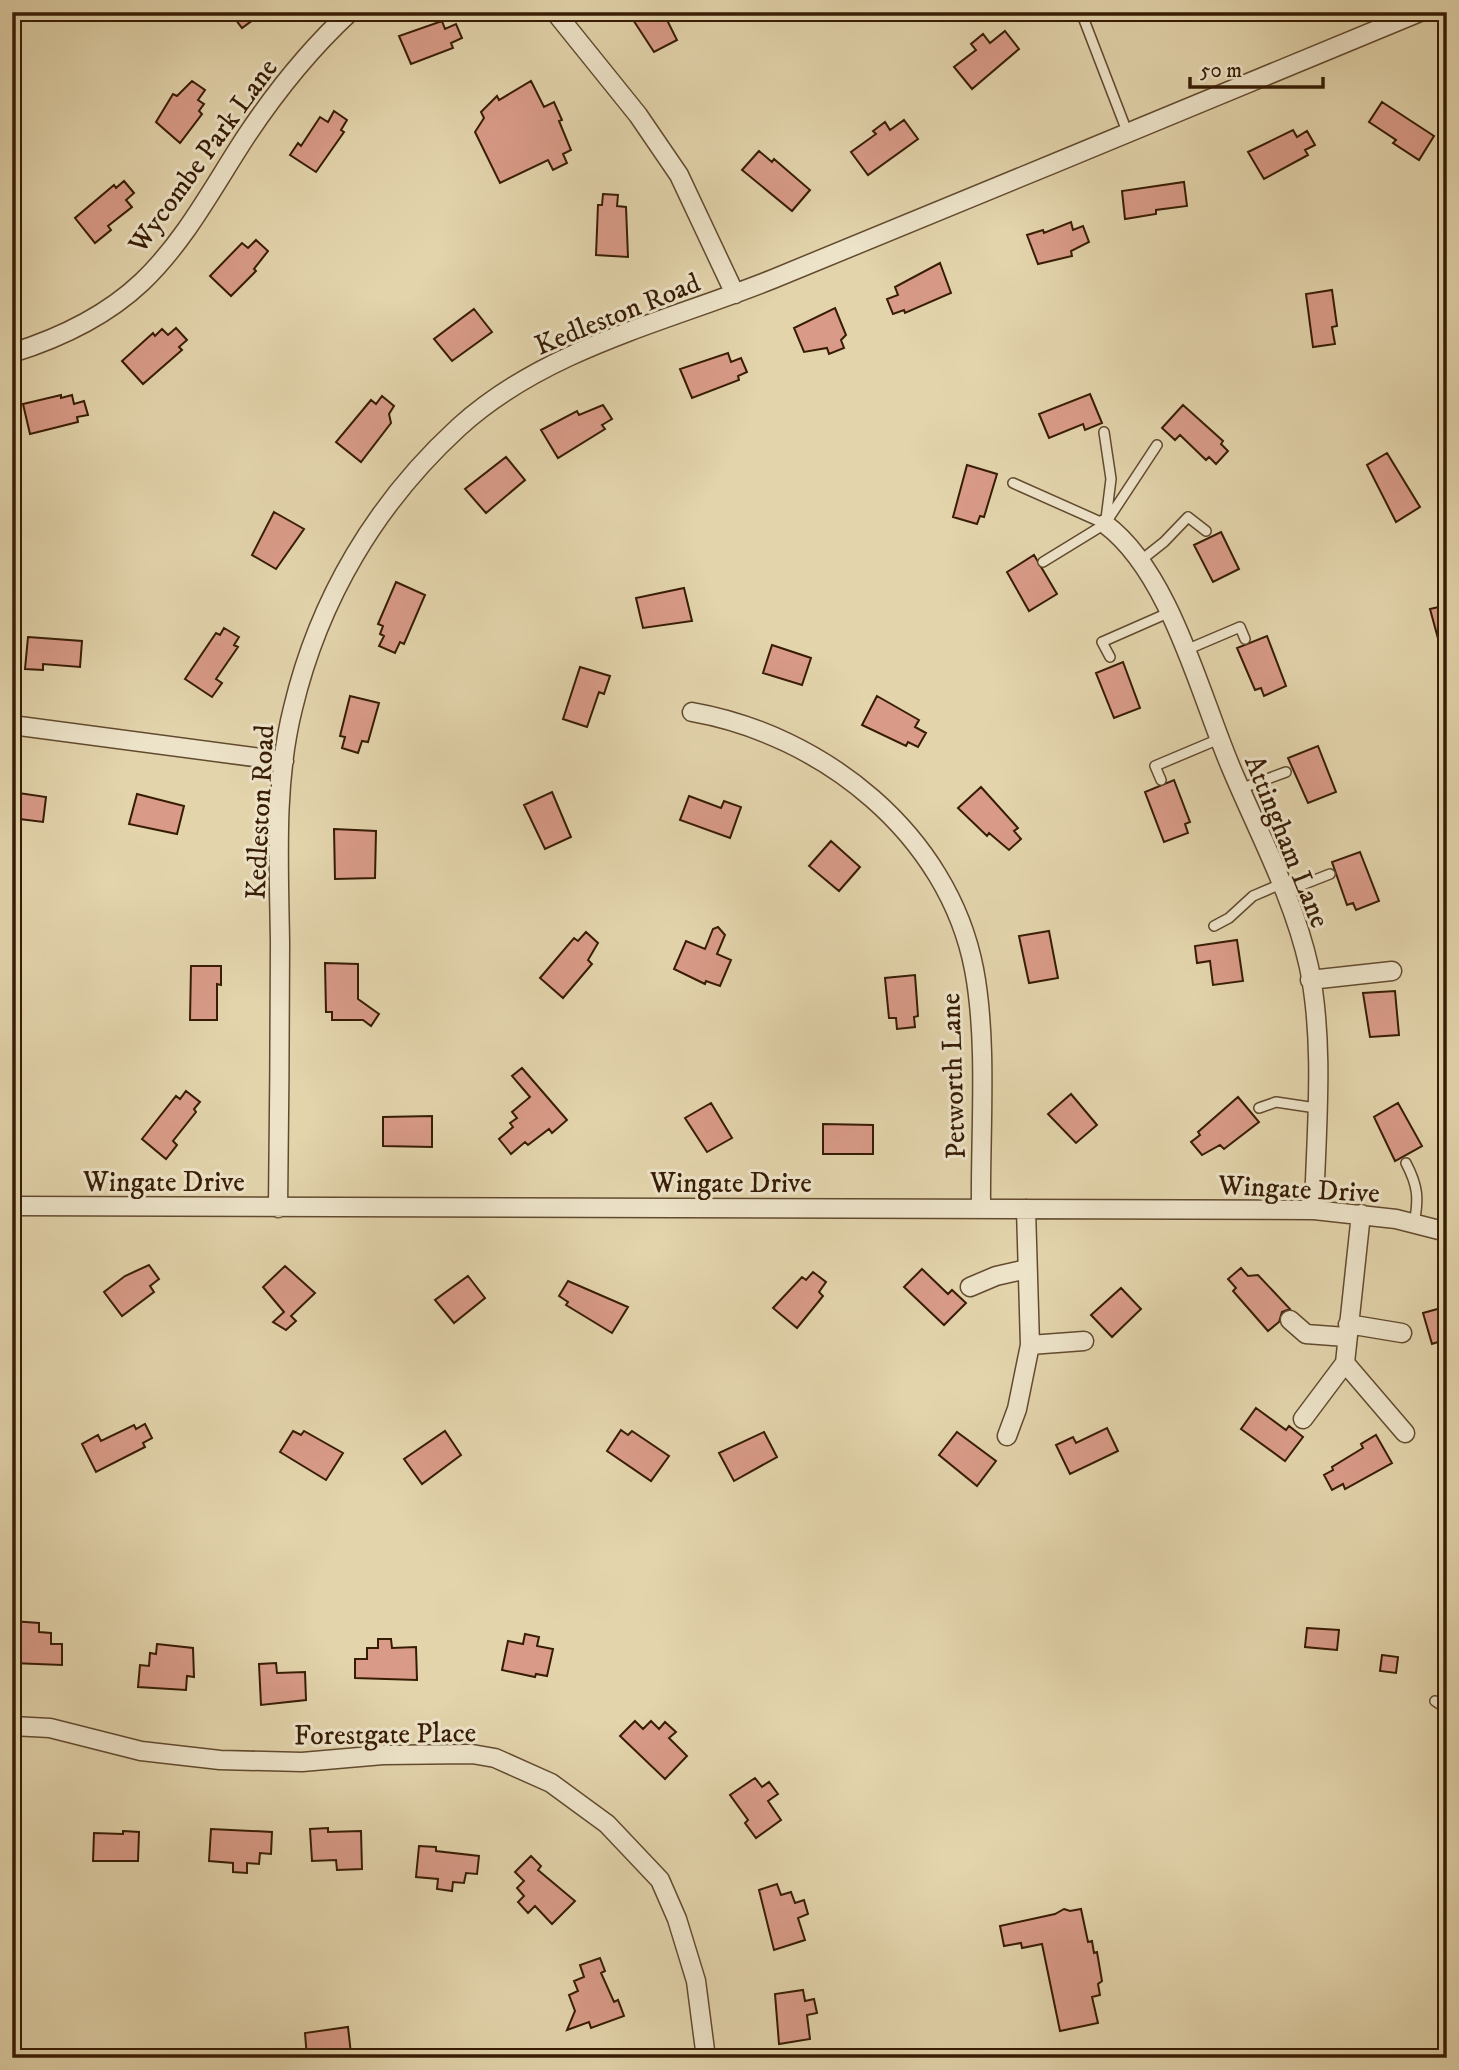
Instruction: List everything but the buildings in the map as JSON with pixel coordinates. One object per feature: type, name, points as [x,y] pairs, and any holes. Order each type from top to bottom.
[{"type":"street","name":"Wycombe Park Lane","points":[[12,354],[57,339],[107,310],[142,282],[205,203],[247,135],[291,73],[320,39],[350,12]]},
{"type":"street","points":[[555,12],[638,115],[679,175],[735,294]]},
{"type":"street","name":"Kedleston Road","points":[[278,1208],[279,869],[284,761],[292,710],[312,643],[338,582],[372,525],[414,472],[461,425],[527,378],[581,351],[735,294],[1420,12]]},
{"type":"street","name":"Attingham Lane","points":[[1105,524],[1129,544],[1140,561],[1186,650],[1219,739],[1282,888],[1310,980],[1316,1049],[1314,1210]]},
{"type":"street","name":"Petworth Lane","points":[[692,712],[725,718],[787,742],[819,760],[874,800],[905,831],[933,867],[960,916],[974,968],[978,1001],[981,1209]]},
{"type":"street","points":[[12,725],[284,761]]},
{"type":"street","points":[[1310,980],[1392,971]]},
{"type":"street","name":"Wingate Drive","points":[[12,1206],[1314,1210],[1361,1214],[1447,1232]]},
{"type":"street","points":[[1007,1436],[1017,1409],[1030,1345],[1026,1209]]},
{"type":"street","points":[[1303,1419],[1345,1363],[1361,1214]]},
{"type":"street","points":[[970,1287],[996,1276],[1027,1269]]},
{"type":"street","points":[[1290,1320],[1306,1334],[1347,1330],[1402,1333]]},
{"type":"street","points":[[1030,1345],[1084,1341]]},
{"type":"street","points":[[1345,1363],[1405,1433]]},
{"type":"street","name":"Forestgate Place","points":[[12,1726],[50,1728],[142,1751],[220,1760],[302,1762],[383,1755],[472,1754],[495,1758],[551,1783],[607,1824],[660,1880],[677,1919],[696,1981],[706,2058]]},
{"type":"lane","points":[[1081,12],[1128,134]]},
{"type":"lane","points":[[1104,432],[1111,492],[1105,524]]},
{"type":"lane","points":[[1043,562],[1105,524],[1157,444]]},
{"type":"lane","points":[[1013,483],[1105,524]]},
{"type":"lane","points":[[1140,561],[1164,542],[1188,517],[1206,531]]},
{"type":"lane","points":[[1110,657],[1102,642],[1168,613]]},
{"type":"lane","points":[[1186,650],[1240,627],[1245,639]]},
{"type":"lane","points":[[1161,780],[1155,766],[1219,739]]},
{"type":"lane","points":[[1240,789],[1286,772]]},
{"type":"lane","points":[[1214,926],[1229,918],[1252,896],[1330,874]]},
{"type":"lane","points":[[1259,1108],[1276,1102],[1316,1108]]},
{"type":"lane","points":[[1406,1163],[1417,1183],[1419,1199],[1414,1224]]},
{"type":"lane","points":[[1435,1701],[1447,1709]]}]
